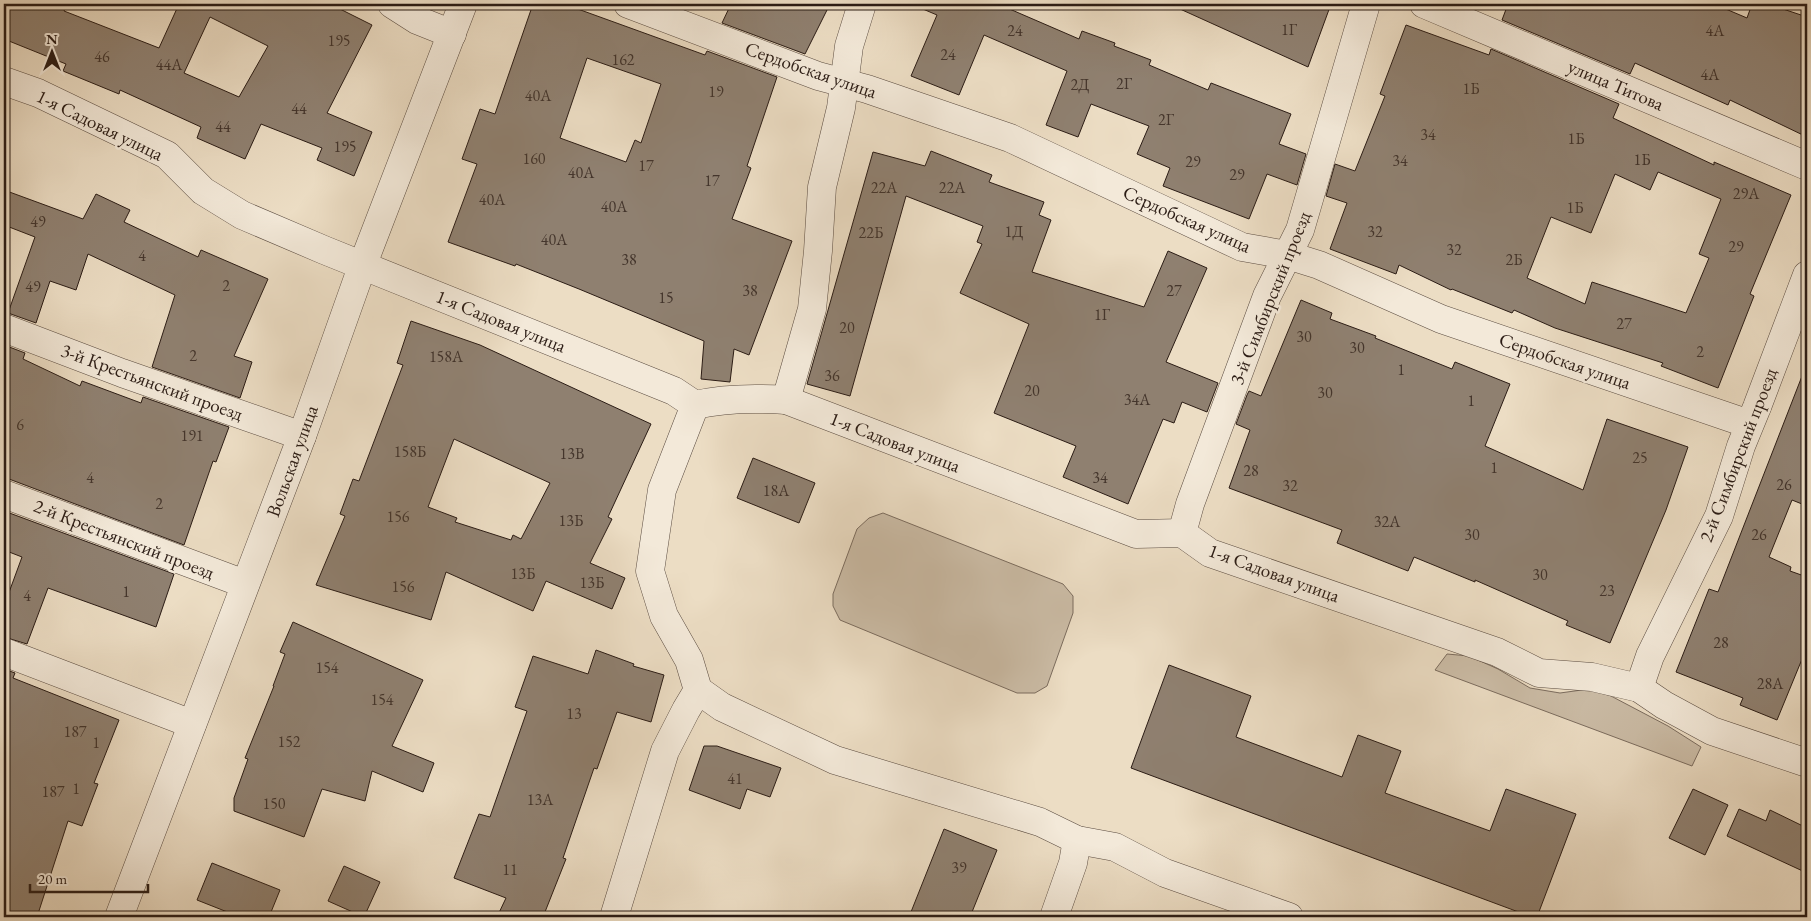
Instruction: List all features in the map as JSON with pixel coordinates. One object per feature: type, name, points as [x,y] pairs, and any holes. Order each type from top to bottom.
[{"type":"street","points":[[392,4],[417,20],[452,34]]},
{"type":"street","name":"Вольская улица","points":[[119,917],[302,436],[363,264],[463,4]]},
{"type":"street","name":"Сердобская улица","points":[[628,4],[818,76],[866,89],[1010,138],[1242,247],[1287,255],[1319,265],[1441,319],[1749,424]]},
{"type":"street","points":[[786,400],[812,309],[822,187],[841,108],[849,46],[862,4]]},
{"type":"street","name":"3-й Симбирский проезд","points":[[1182,533],[1190,504],[1267,296],[1300,230],[1366,4]]},
{"type":"street","name":"улица Титова","points":[[1424,4],[1807,166]]},
{"type":"street","name":"1-я Садовая улица","points":[[4,81],[38,93],[167,155],[204,191],[242,215],[674,391],[696,405],[712,401],[763,398],[786,400],[1136,534],[1182,533],[1210,553],[1497,652],[1539,673],[1592,677],[1639,688],[1664,705],[1712,731],[1807,764]]},
{"type":"street","name":"2-й Симбирский проезд","points":[[1639,688],[1650,656],[1718,516],[1749,424],[1807,275]]},
{"type":"street","name":"3-й Крестьянский проезд","points":[[4,328],[131,376],[302,436]]},
{"type":"street","points":[[696,405],[662,490],[650,571],[664,616],[688,660],[698,690],[722,707],[835,760],[1040,822],[1077,840],[1115,847],[1165,873],[1289,917]]},
{"type":"street","name":"2-й Крестьянский проезд","points":[[4,494],[245,584]]},
{"type":"street","points":[[4,652],[192,724]]},
{"type":"street","points":[[614,917],[665,751],[698,690]]},
{"type":"street","points":[[1054,917],[1073,863],[1077,840]]},
{"type":"shaded area","points":[[883,513],[1063,584],[1073,596],[1073,613],[1047,686],[1035,693],[1017,693],[840,620],[833,606],[833,594],[857,529],[869,518]]},
{"type":"shaded area","points":[[1447,654],[1469,656],[1498,669],[1530,688],[1560,693],[1589,689],[1611,696],[1668,726],[1701,747],[1692,766],[1435,670]]},
{"type":"building","points":[[4,4],[67,4],[64,11],[159,48],[179,4],[330,4],[372,25],[327,113],[372,132],[354,176],[317,160],[322,148],[261,124],[245,159],[197,138],[201,127],[120,90],[119,94],[63,71],[66,64],[4,39]],"holes":[[[210,17],[268,46],[239,97],[184,73]]]},
{"type":"building","points":[[533,4],[564,4],[705,55],[707,51],[777,77],[747,166],[751,168],[732,219],[792,241],[749,355],[734,349],[730,382],[701,379],[704,341],[516,264],[515,266],[448,242],[477,164],[462,159],[480,109],[495,114]],"holes":[[[587,58],[661,84],[641,143],[635,140],[626,162],[560,138]]]},
{"type":"building","points":[[731,4],[830,4],[805,54],[722,23]]},
{"type":"building","points":[[911,4],[998,4],[1079,39],[1082,31],[1115,43],[1114,46],[1151,60],[1149,65],[1208,90],[1211,83],[1291,114],[1279,144],[1306,154],[1297,185],[1267,174],[1249,219],[1163,186],[1170,168],[1137,154],[1149,126],[1091,104],[1078,137],[1046,125],[1067,71],[984,35],[959,95],[911,76],[937,15]]},
{"type":"building","points":[[1169,4],[1331,4],[1308,67]]},
{"type":"building","points":[[1508,4],[1714,4],[1747,18],[1752,4],[1768,4],[1807,17],[1807,137],[1730,100],[1728,105],[1635,63],[1630,74],[1502,20]]},
{"type":"building","points":[[1406,25],[1489,55],[1491,49],[1619,104],[1613,118],[1714,165],[1714,162],[1791,195],[1750,294],[1754,296],[1718,388],[1661,366],[1663,363],[1555,328],[1514,310],[1512,313],[1451,290],[1399,265],[1396,274],[1330,249],[1347,203],[1326,196],[1335,164],[1355,171],[1385,96],[1380,94]],"holes":[[[1658,172],[1721,199],[1699,254],[1709,258],[1686,313],[1592,282],[1585,304],[1527,278],[1551,217],[1591,233],[1615,174],[1650,190]]]},
{"type":"building","points":[[931,151],[992,175],[989,182],[1044,202],[1039,215],[1051,220],[1032,272],[1144,307],[1168,251],[1207,268],[1166,362],[1218,383],[1207,412],[1182,402],[1174,423],[1163,419],[1128,504],[1063,477],[1076,446],[994,413],[1029,324],[960,293],[982,244],[977,242],[983,226],[906,196],[850,396],[807,384],[873,152],[925,166]]},
{"type":"building","points":[[4,190],[83,219],[96,194],[130,210],[124,222],[198,257],[201,250],[268,279],[234,356],[252,362],[240,398],[152,367],[175,295],[88,254],[76,290],[50,281],[36,323],[8,313],[35,237],[4,225]]},
{"type":"building","points":[[1301,300],[1332,313],[1330,319],[1376,336],[1375,338],[1452,369],[1455,362],[1510,384],[1485,446],[1583,490],[1607,419],[1688,447],[1666,510],[1610,643],[1566,625],[1568,621],[1475,580],[1475,582],[1414,557],[1408,571],[1337,543],[1342,530],[1229,488],[1250,430],[1236,424],[1247,395],[1249,391],[1261,396]]},
{"type":"building","points":[[411,321],[480,345],[651,424],[608,517],[612,519],[590,563],[625,578],[612,609],[546,581],[533,611],[446,572],[431,620],[316,585],[345,516],[340,514],[353,479],[359,481],[403,365],[397,363]],"holes":[[[454,439],[550,483],[521,539],[513,535],[511,540],[455,522],[457,518],[428,507]]]},
{"type":"building","points":[[4,345],[25,353],[23,359],[80,386],[82,381],[141,403],[143,397],[229,427],[216,462],[213,461],[184,545],[9,479],[4,479]]},
{"type":"building","points":[[1804,371],[1807,372],[1807,506],[1792,500],[1769,557],[1791,567],[1790,571],[1807,577],[1807,647],[1777,720],[1740,705],[1743,698],[1676,672],[1709,589],[1718,592]]},
{"type":"building","points":[[753,458],[815,483],[799,523],[737,498]]},
{"type":"building","points":[[4,511],[174,574],[156,627],[48,588],[27,644],[4,637],[4,606],[22,557],[4,550]]},
{"type":"building","points":[[293,622],[423,680],[392,746],[434,763],[423,792],[372,771],[365,801],[322,789],[304,837],[234,811],[234,798],[248,759],[245,758],[274,686],[285,654],[280,652]]},
{"type":"building","points":[[596,650],[634,664],[633,666],[664,675],[651,722],[617,712],[597,769],[594,768],[563,858],[566,859],[543,917],[497,917],[506,898],[454,878],[479,814],[490,817],[527,711],[515,707],[533,656],[588,674]]},
{"type":"building","points":[[1169,665],[1251,696],[1236,737],[1342,777],[1358,735],[1401,751],[1385,793],[1490,831],[1506,789],[1576,814],[1537,917],[1532,917],[1131,768]]},
{"type":"building","points":[[4,669],[15,673],[13,678],[119,720],[94,783],[98,784],[82,826],[68,821],[37,917],[4,917]]},
{"type":"building","points":[[704,746],[717,746],[781,768],[770,797],[747,789],[740,809],[689,790]]},
{"type":"building","points":[[1693,789],[1728,805],[1705,855],[1669,838]]},
{"type":"building","points":[[1739,809],[1766,821],[1770,810],[1807,828],[1807,873],[1727,836]]},
{"type":"building","points":[[944,829],[997,850],[970,917],[909,917]]},
{"type":"building","points":[[212,863],[280,890],[269,917],[240,917],[197,900]]},
{"type":"building","points":[[344,866],[380,882],[364,917],[328,901]]}]
